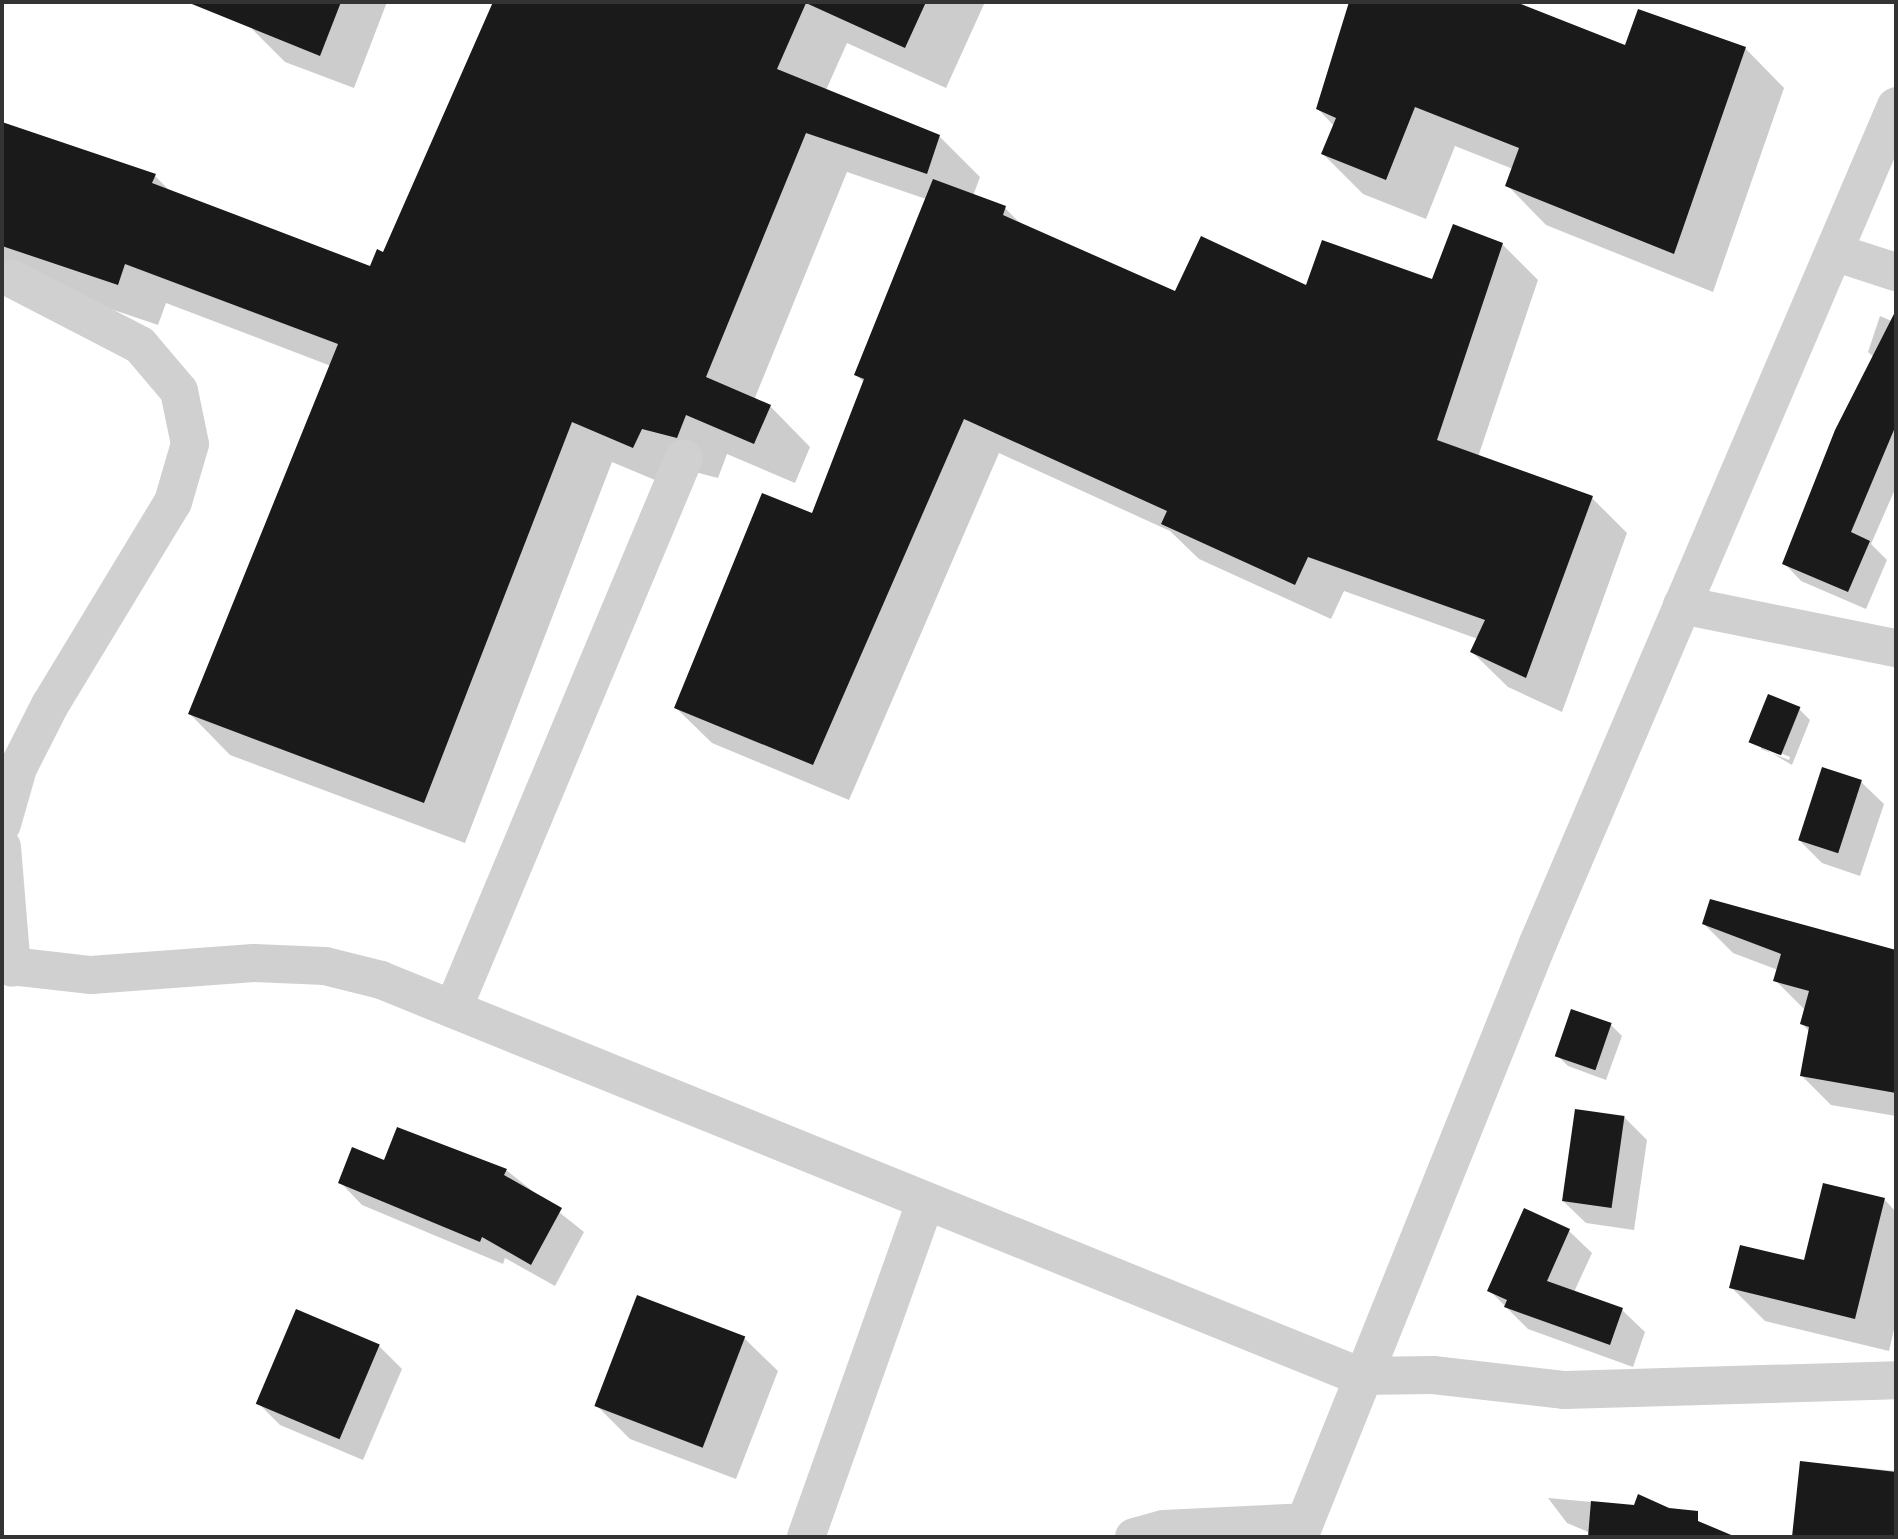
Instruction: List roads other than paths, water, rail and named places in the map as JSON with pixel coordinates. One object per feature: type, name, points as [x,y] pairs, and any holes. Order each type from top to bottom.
[{"type":"street","points":[[1134,1537],[1164,1529],[1302,1530],[1359,1376],[1682,605],[1836,253],[1896,106]]},
{"type":"street","points":[[1836,253],[1896,272]]},
{"type":"street","points":[[2,824],[19,768],[50,705],[173,502],[190,444],[179,391],[141,345],[12,279]]},
{"type":"street","points":[[453,1009],[684,458]]},
{"type":"street","points":[[1682,605],[1896,648]]},
{"type":"street","points":[[2,847],[7,966],[91,975],[254,962],[325,966],[453,1009],[1359,1376],[1433,1375],[1565,1390],[1896,1380]]},
{"type":"street","points":[[806,1537],[925,1202]]}]
